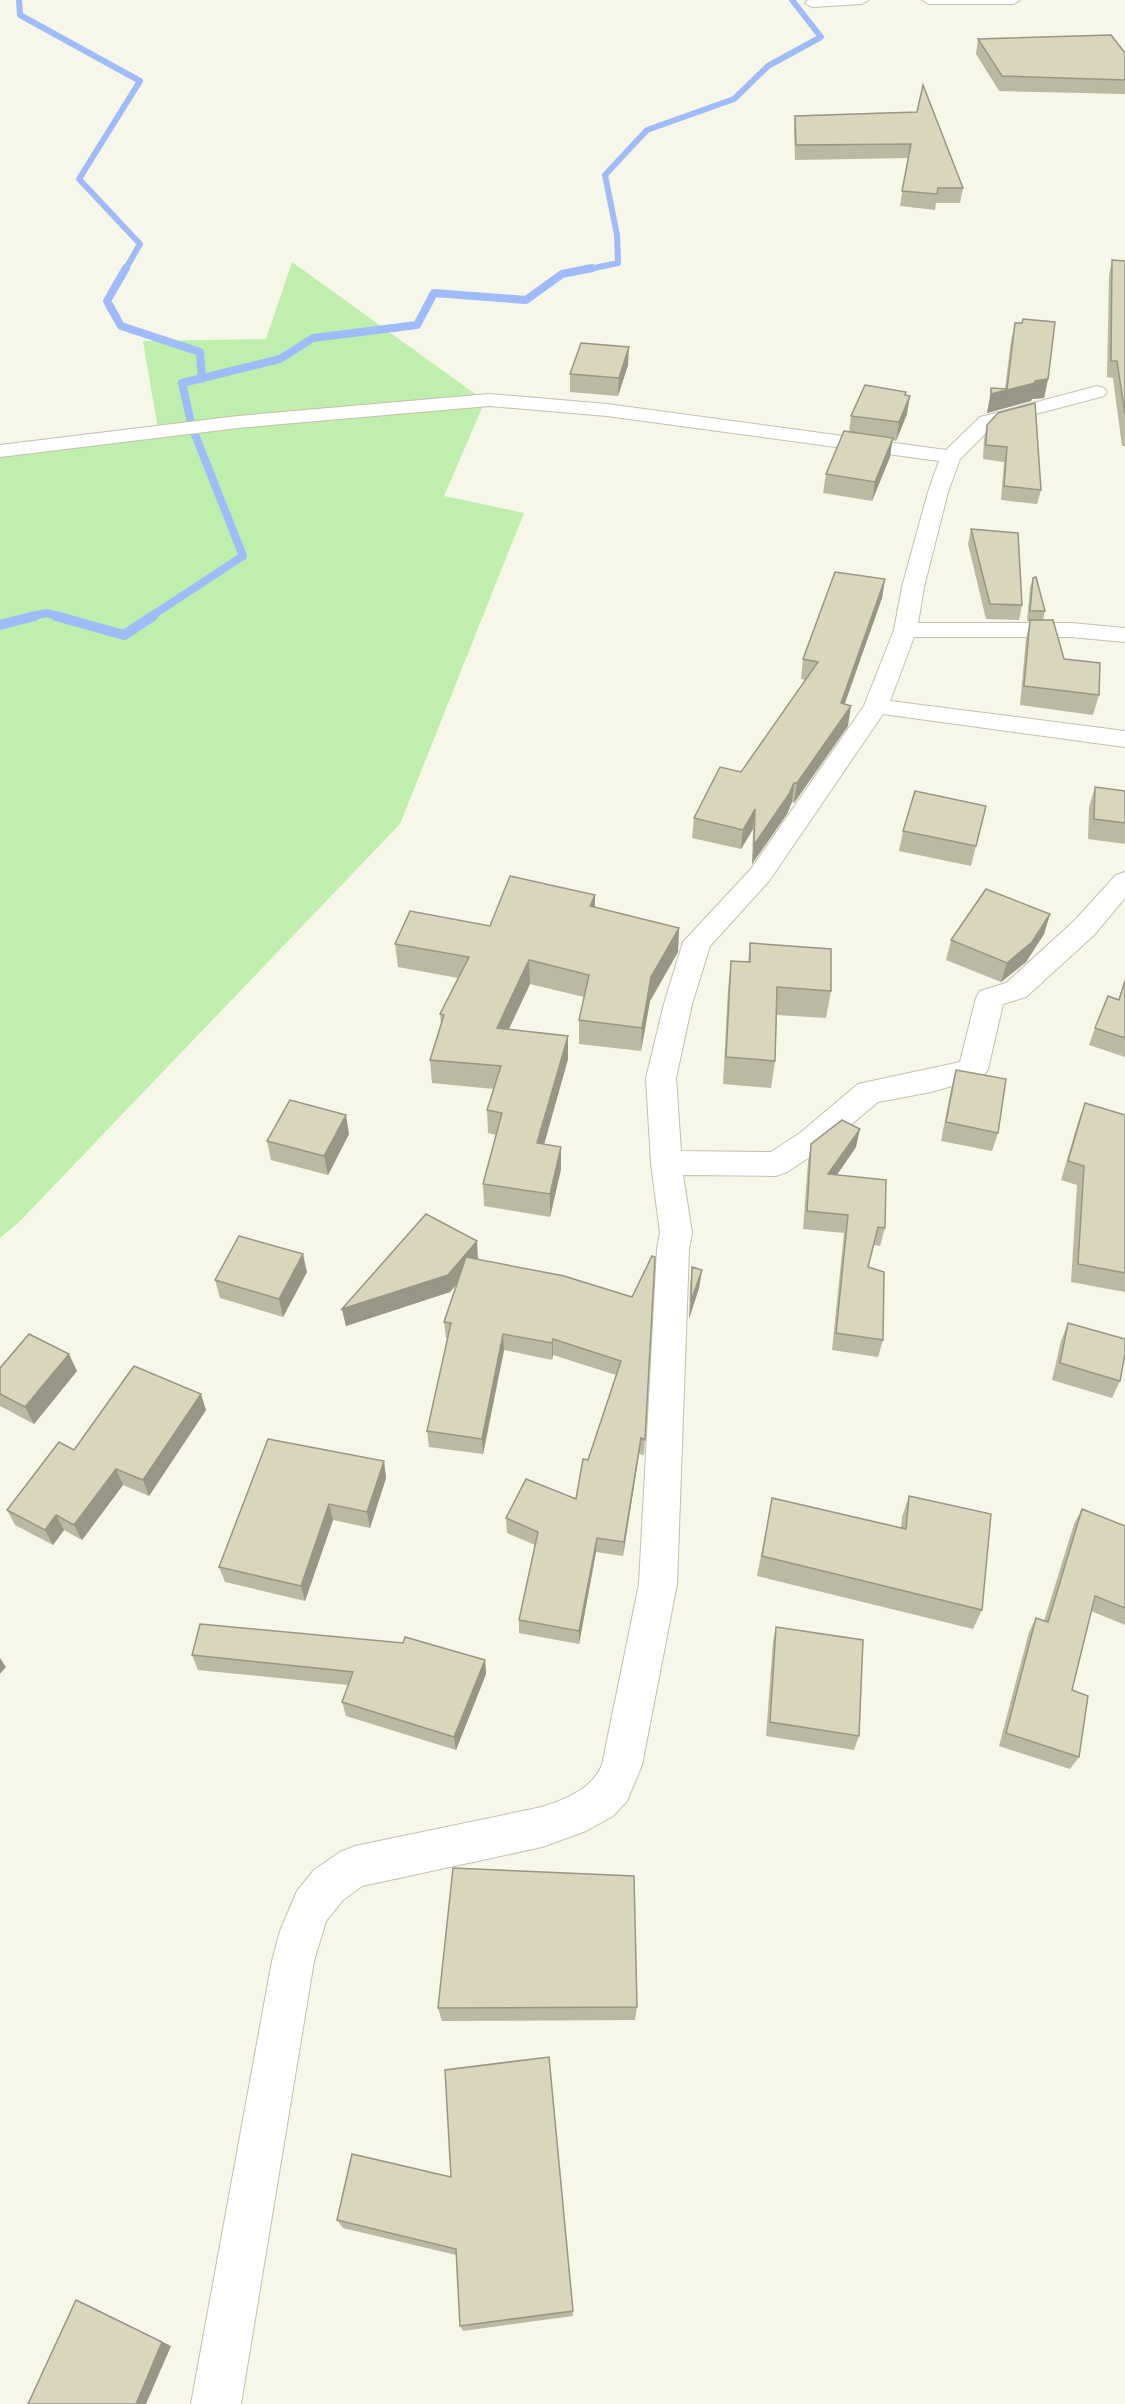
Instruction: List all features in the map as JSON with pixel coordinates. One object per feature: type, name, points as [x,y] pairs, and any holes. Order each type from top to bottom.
[{"type":"street","points":[[812,3],[862,0]]},
{"type":"street","points":[[929,0],[1013,0]]},
{"type":"street","points":[[216,2404],[293,1961],[303,1920],[321,1890],[337,1876],[355,1867],[542,1827],[572,1817],[599,1802],[613,1787],[622,1765],[658,1584],[676,1233],[666,1163],[661,1078],[678,1004],[697,942],[760,875],[876,706],[905,630],[913,587],[938,492],[951,457],[987,421],[1096,392]]},
{"type":"street","points":[[0,451],[238,422],[489,400],[607,410],[951,457]]},
{"type":"street","points":[[905,630],[1079,630],[1125,635]]},
{"type":"street","points":[[876,706],[1125,739]]},
{"type":"street","points":[[666,1163],[776,1164],[812,1141],[869,1092],[932,1081],[973,1069],[990,998],[1016,990],[1084,928],[1125,881]]},
{"type":"green space","points":[[292,262],[485,401],[444,496],[524,513],[400,824],[20,1221],[0,1238],[0,455],[159,435],[143,341],[266,339]]},
{"type":"building","points":[[1111,35],[1125,53],[1125,80],[1002,76],[978,39]]},
{"type":"building","points":[[923,85],[963,188],[938,188],[937,194],[902,191],[911,144],[796,145],[795,116],[917,112]]},
{"type":"building","points":[[1112,260],[1125,261],[1125,414],[1117,361],[1111,361]]},
{"type":"building","points":[[1023,319],[1055,322],[1048,379],[991,394],[991,388],[1007,389],[1015,323],[1022,323]]},
{"type":"building","points":[[581,343],[629,347],[619,378],[570,374]]},
{"type":"building","points":[[865,385],[906,392],[905,395],[910,396],[899,422],[851,416]]},
{"type":"building","points":[[1035,403],[1041,490],[1004,486],[1007,447],[986,445],[987,425],[998,413]]},
{"type":"building","points":[[844,431],[893,438],[875,482],[826,474]]},
{"type":"building","points":[[971,529],[1018,533],[1022,605],[990,604]]},
{"type":"building","points":[[835,572],[885,579],[841,703],[851,706],[797,783],[794,783],[754,845],[755,809],[743,830],[694,818],[720,767],[741,772],[818,662],[803,659]]},
{"type":"building","points":[[1036,577],[1045,611],[1030,611],[1033,578]]},
{"type":"building","points":[[1030,620],[1053,620],[1064,659],[1100,663],[1099,695],[1024,686]]},
{"type":"building","points":[[1095,787],[1125,791],[1125,823],[1094,819]]},
{"type":"building","points":[[915,791],[986,806],[976,846],[903,831]]},
{"type":"building","points":[[510,876],[595,895],[590,906],[679,928],[651,977],[642,1028],[579,1020],[589,975],[529,960],[497,1028],[568,1036],[537,1143],[561,1147],[550,1194],[483,1184],[502,1113],[487,1110],[501,1066],[430,1060],[444,1015],[440,1014],[469,957],[395,944],[410,911],[490,926]]},
{"type":"building","points":[[986,889],[1050,914],[1032,942],[1007,963],[951,940]]},
{"type":"building","points":[[750,943],[831,949],[831,991],[777,987],[775,1061],[726,1057],[731,961],[750,962]]},
{"type":"building","points":[[1125,981],[1125,1038],[1095,1028],[1108,996],[1119,1000]]},
{"type":"building","points":[[956,1070],[1006,1079],[998,1133],[946,1122]]},
{"type":"building","points":[[290,1100],[346,1115],[324,1156],[267,1141]]},
{"type":"building","points":[[1085,1103],[1125,1115],[1125,1273],[1078,1264],[1084,1166],[1068,1161]]},
{"type":"building","points":[[842,1120],[860,1129],[828,1174],[886,1180],[885,1228],[878,1227],[868,1267],[884,1272],[883,1340],[836,1333],[848,1215],[807,1211],[811,1144]]},
{"type":"building","points":[[426,1214],[477,1241],[448,1275],[342,1309]]},
{"type":"building","points":[[239,1236],[303,1254],[279,1299],[215,1280]]},
{"type":"building","points":[[652,1256],[655,1257],[645,1440],[641,1438],[624,1542],[597,1538],[579,1631],[519,1620],[538,1532],[506,1518],[526,1479],[576,1499],[583,1459],[588,1460],[621,1361],[553,1339],[552,1343],[503,1334],[482,1439],[427,1431],[451,1323],[444,1322],[466,1257],[564,1276],[632,1297]]},
{"type":"building","points":[[692,1267],[702,1270],[691,1301]]},
{"type":"building","points":[[1068,1323],[1125,1339],[1120,1381],[1060,1363]]},
{"type":"building","points":[[29,1334],[69,1354],[25,1407],[0,1394],[0,1368]]},
{"type":"building","points":[[134,1366],[201,1394],[143,1480],[116,1469],[74,1525],[56,1515],[45,1530],[7,1510],[59,1442],[74,1450]]},
{"type":"building","points":[[268,1439],[384,1461],[367,1512],[329,1504],[301,1586],[219,1567]]},
{"type":"building","points":[[909,1496],[991,1514],[982,1610],[762,1556],[772,1498],[906,1529]]},
{"type":"building","points":[[1082,1509],[1125,1526],[1125,1608],[1095,1596],[1072,1690],[1088,1696],[1079,1757],[1006,1733],[1036,1618],[1048,1622]]},
{"type":"building","points":[[200,1624],[403,1643],[405,1637],[485,1660],[454,1737],[342,1702],[353,1672],[192,1655]]},
{"type":"building","points":[[776,1627],[863,1640],[859,1736],[770,1722]]},
{"type":"building","points":[[453,1868],[634,1876],[637,2007],[438,2008]]},
{"type":"building","points":[[549,2057],[573,2311],[460,2326],[456,2249],[337,2220],[352,2154],[451,2177],[445,2070]]},
{"type":"building","points":[[76,2300],[162,2342],[136,2404],[28,2404]]},
{"type":"waterway","points":[[19,0],[20,15],[140,81],[79,179],[140,244],[125,270]]},
{"type":"waterway","points":[[585,270],[618,263],[617,235],[605,175],[647,130],[734,99],[768,66],[821,37],[792,0]]},
{"type":"waterway","points":[[126,268],[107,301],[121,326],[200,352],[202,378]]},
{"type":"waterway","points":[[202,378],[280,359],[313,338],[417,325],[434,293],[526,300],[562,274],[592,268]]},
{"type":"waterway","points":[[150,617],[243,556],[192,427],[182,383],[202,378]]},
{"type":"waterway","points":[[29,617],[46,613],[62,617]]},
{"type":"waterway","points":[[0,625],[35,616]]},
{"type":"waterway","points":[[56,616],[124,635],[153,616]]}]
